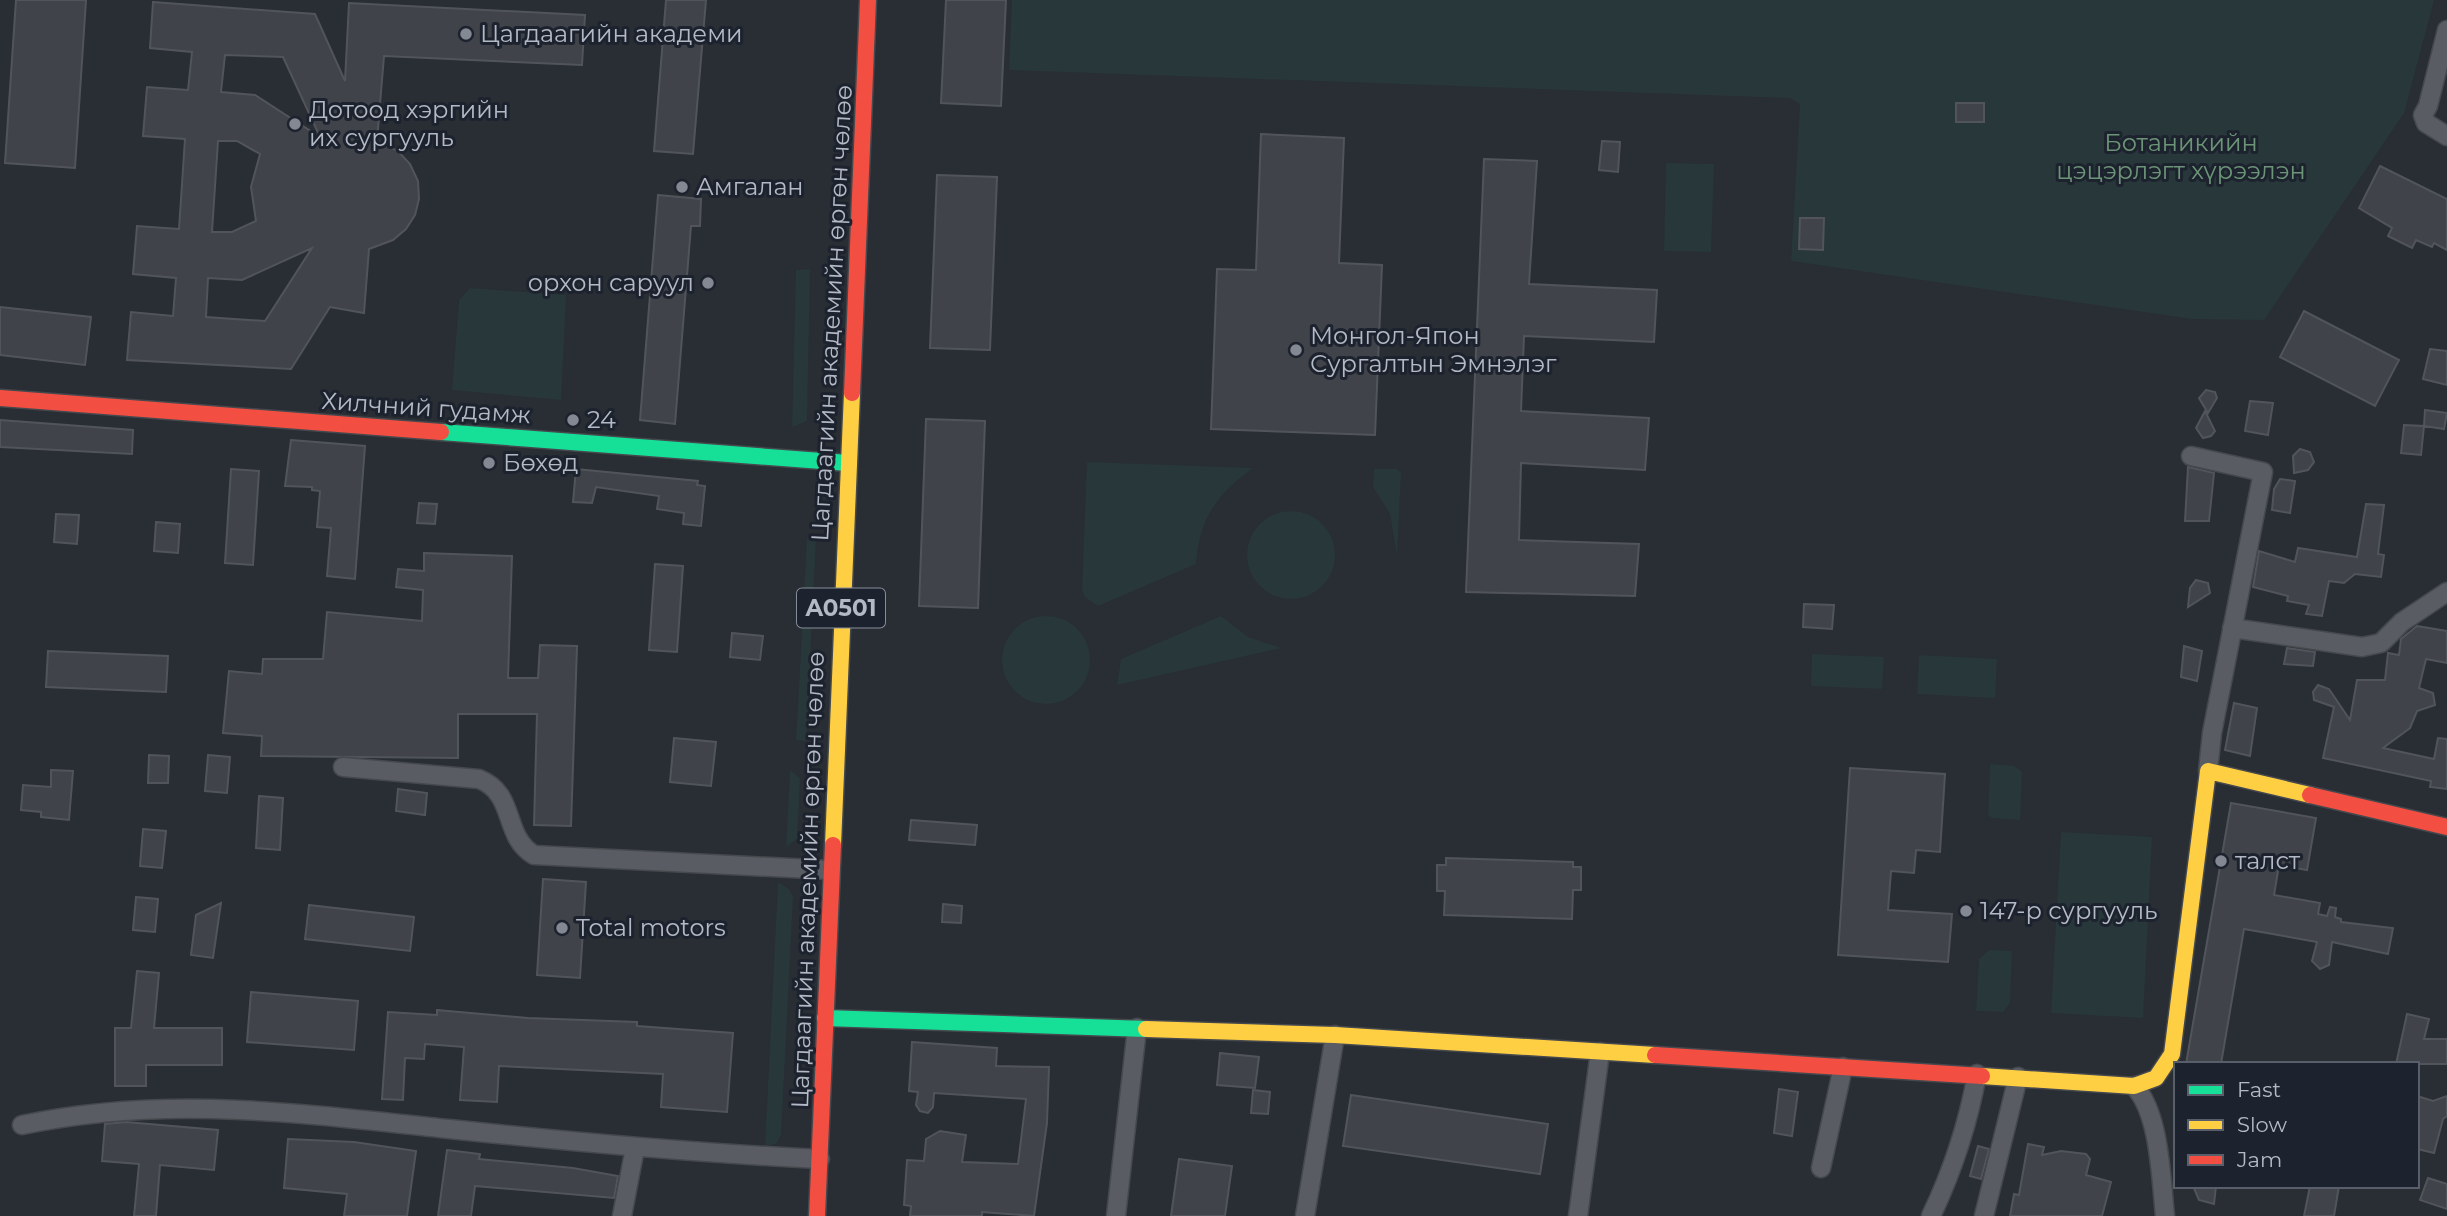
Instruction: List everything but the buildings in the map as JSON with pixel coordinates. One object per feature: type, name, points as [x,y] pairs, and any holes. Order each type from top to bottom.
[{"type":"main road","name":"Цагдаагийн академийн өргөн чөлөө","points":[[817,1216],[868,0]]},
{"type":"main road","name":"Хилчний гудамж","points":[[0,398],[848,463]]},
{"type":"main road","points":[[825,1018],[1335,1035],[2134,1086],[2156,1078],[2172,1054],[2208,771],[2447,827]]},
{"type":"street","points":[[2447,30],[2428,106],[2423,115],[2426,123],[2447,136]]},
{"type":"street","points":[[2191,456],[2263,472],[2212,733],[2208,771]]},
{"type":"street","points":[[2232,628],[2362,647],[2381,643],[2402,622],[2447,592]]},
{"type":"street","points":[[343,767],[480,779],[494,785],[502,795],[522,848],[534,855],[830,870]]},
{"type":"street","points":[[1116,1216],[1137,1028]]},
{"type":"street","points":[[1305,1216],[1335,1035]]},
{"type":"street","points":[[1578,1216],[1600,1052]]},
{"type":"street","points":[[1821,1168],[1843,1067]]},
{"type":"street","points":[[1931,1216],[1949,1179],[1970,1115],[1977,1074]]},
{"type":"street","points":[[1984,1216],[2018,1077]]},
{"type":"street","points":[[2134,1086],[2145,1099],[2151,1116],[2165,1216]]},
{"type":"street","points":[[22,1125],[111,1110],[242,1108],[635,1148],[820,1160]]},
{"type":"street","points":[[622,1216],[635,1148]]},
{"type":"green space","name":"Ботаникийн цэцэрлэгт хүрээлэн","points":[[1012,0],[2434,0],[2404,113],[2264,320],[2192,319],[1791,261],[1800,104],[1790,98],[1009,70]]},
{"type":"green space","points":[[1666,163],[1714,164],[1711,252],[1664,251]]},
{"type":"green space","points":[[810,269],[807,421],[792,427],[796,270]]},
{"type":"green space","points":[[470,288],[566,295],[561,400],[452,390],[459,300]]},
{"type":"green space","points":[[1087,462],[1253,468],[1229,488],[1212,509],[1201,534],[1196,564],[1098,606],[1085,597],[1082,589]]},
{"type":"green space","points":[[1374,469],[1397,469],[1401,473],[1397,556],[1390,514],[1373,487]]},
{"type":"green space","points":[[1291,511],[1308,515],[1322,524],[1331,538],[1335,555],[1331,572],[1322,586],[1308,595],[1291,599],[1274,595],[1260,586],[1251,572],[1247,555],[1251,538],[1260,524],[1274,515]]},
{"type":"green space","points":[[807,538],[816,538],[806,741],[796,740]]},
{"type":"green space","points":[[1046,616],[1071,623],[1083,635],[1090,660],[1083,685],[1071,697],[1046,704],[1021,697],[1009,685],[1002,660],[1009,635],[1021,623]]},
{"type":"green space","points":[[1221,616],[1248,637],[1281,648],[1117,685],[1121,659]]},
{"type":"green space","points":[[1812,654],[1884,657],[1882,689],[1811,686]]},
{"type":"green space","points":[[1919,655],[1997,659],[1995,698],[1917,694]]},
{"type":"green space","points":[[1990,764],[2014,766],[2022,772],[2020,820],[1992,818],[1988,815]]},
{"type":"green space","points":[[790,770],[800,778],[797,839],[786,847]]},
{"type":"green space","points":[[2061,832],[2152,837],[2143,1018],[2051,1013]]},
{"type":"green space","points":[[778,882],[789,889],[793,897],[781,1135],[776,1144],[765,1146]]},
{"type":"green space","points":[[1989,950],[2012,951],[2010,1003],[2003,1012],[1976,1011],[1979,959]]},
{"type":"traffic: fast","points":[[441,432],[848,463]]},
{"type":"traffic: fast","points":[[825,1018],[1146,1029]]},
{"type":"traffic: slow","points":[[833,845],[852,393]]},
{"type":"traffic: slow","points":[[1982,1076],[2134,1086],[2156,1078],[2172,1054],[2208,771],[2310,795]]},
{"type":"traffic: slow","points":[[1146,1029],[1335,1035],[1655,1055]]},
{"type":"traffic: jam","points":[[852,393],[868,0]]},
{"type":"traffic: jam","points":[[0,398],[441,432]]},
{"type":"traffic: jam","points":[[2310,795],[2447,827]]},
{"type":"traffic: jam","points":[[817,1216],[833,845]]},
{"type":"traffic: jam","points":[[1655,1055],[1982,1076]]},
{"type":"place","name":"Цагдаагийн академи","points":[[466,34]]},
{"type":"place","name":"Дотоод хэргийн их сургууль","points":[[295,124]]},
{"type":"place","name":"Амгалан","points":[[682,187]]},
{"type":"place","name":"орхон саруул","points":[[708,283]]},
{"type":"place","name":"Монгол-Япон Сургалтын Эмнэлэг","points":[[1296,350]]},
{"type":"place","name":"24","points":[[573,420]]},
{"type":"place","name":"Бөхөд","points":[[489,463]]},
{"type":"place","name":"талст","points":[[2221,861]]},
{"type":"place","name":"147-р сургууль","points":[[1966,911]]},
{"type":"place","name":"Total motors","points":[[562,928]]}]
